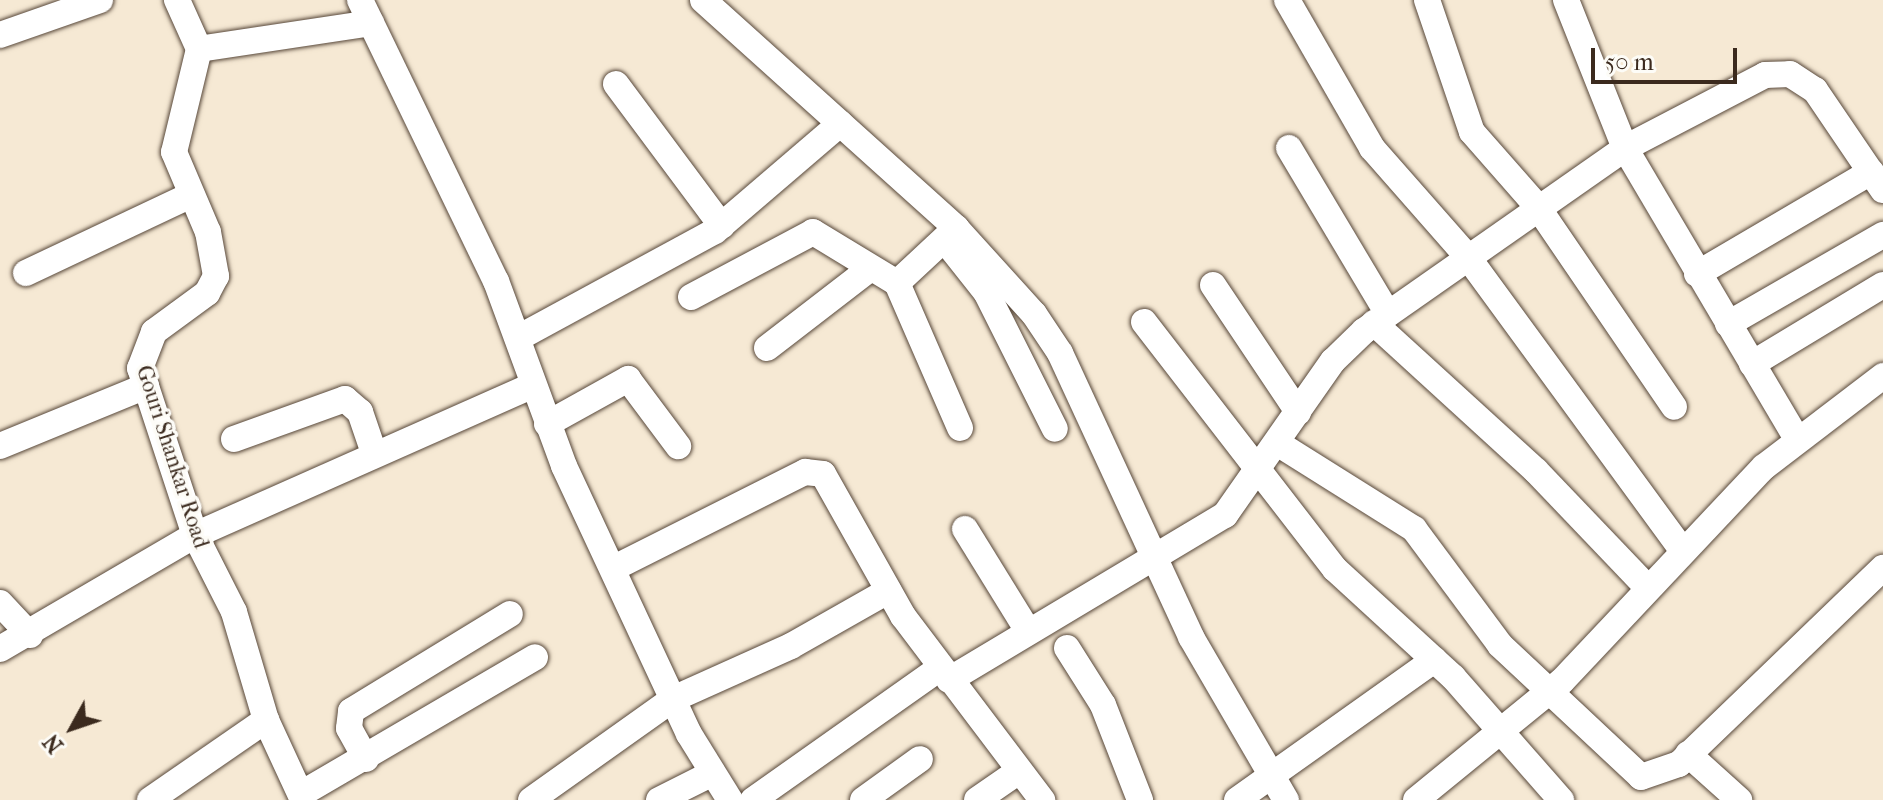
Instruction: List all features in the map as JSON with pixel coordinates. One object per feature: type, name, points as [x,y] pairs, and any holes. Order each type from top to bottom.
[{"type":"street","points":[[0,35],[100,0]]},
{"type":"street","points":[[177,0],[199,49],[365,12],[518,338],[531,386],[547,424],[616,567],[673,699],[730,800]]},
{"type":"street","points":[[703,0],[840,124],[950,234],[1060,353],[1154,560],[1286,800]]},
{"type":"street","points":[[1287,0],[1372,148],[1467,256],[1682,550]]},
{"type":"street","points":[[1427,0],[1462,114],[1537,206],[1674,407]]},
{"type":"street","points":[[1566,0],[1625,148],[1798,440]]},
{"type":"street","name":"Gouri Shankar Road","points":[[199,49],[175,135],[191,195],[208,232],[216,276],[207,293],[140,351],[146,386],[195,535],[234,612],[266,720],[302,797]]},
{"type":"street","points":[[753,800],[945,674],[1154,560],[1225,515],[1258,473],[1333,361],[1381,318],[1537,206],[1625,148],[1777,71],[1815,90],[1876,170],[1697,274]]},
{"type":"street","points":[[616,84],[722,226]]},
{"type":"street","points":[[518,338],[722,226],[840,124]]},
{"type":"street","points":[[1289,148],[1381,318],[1536,471],[1647,587]]},
{"type":"street","points":[[26,273],[191,195]]},
{"type":"street","points":[[691,297],[813,232],[897,283],[960,428]]},
{"type":"street","points":[[897,283],[950,234]]},
{"type":"street","points":[[950,234],[986,292],[1055,429]]},
{"type":"street","points":[[1728,324],[1883,235]]},
{"type":"street","points":[[767,348],[871,268]]},
{"type":"street","points":[[1213,285],[1298,412]]},
{"type":"street","points":[[1752,364],[1883,285]]},
{"type":"street","points":[[1144,322],[1258,473],[1363,600],[1434,660],[1502,731],[1561,800]]},
{"type":"street","points":[[1416,800],[1550,691],[1682,550],[1798,440],[1883,376]]},
{"type":"street","points":[[547,424],[628,379],[678,446]]},
{"type":"street","points":[[0,446],[146,386]]},
{"type":"street","points":[[0,649],[30,635],[195,535],[531,386]]},
{"type":"street","points":[[234,439],[345,399],[360,412],[374,453]]},
{"type":"street","points":[[1277,443],[1414,529],[1483,626],[1641,777],[1661,774],[1688,754],[1883,568]]},
{"type":"street","points":[[616,567],[815,471],[830,484],[888,591],[945,674],[1042,800]]},
{"type":"street","points":[[965,529],[1028,631]]},
{"type":"street","points":[[531,800],[673,699],[791,646],[888,591]]},
{"type":"street","points":[[0,603],[30,635]]},
{"type":"street","points":[[366,759],[346,719],[351,711],[510,614]]},
{"type":"street","points":[[1067,648],[1103,705],[1140,800]]},
{"type":"street","points":[[302,797],[535,657]]},
{"type":"street","points":[[1237,800],[1434,660]]},
{"type":"street","points":[[150,800],[266,720]]},
{"type":"street","points":[[1688,754],[1739,800]]},
{"type":"street","points":[[863,800],[920,759]]},
{"type":"street","points":[[977,800],[1019,771]]},
{"type":"street","points":[[659,800],[713,773]]}]
